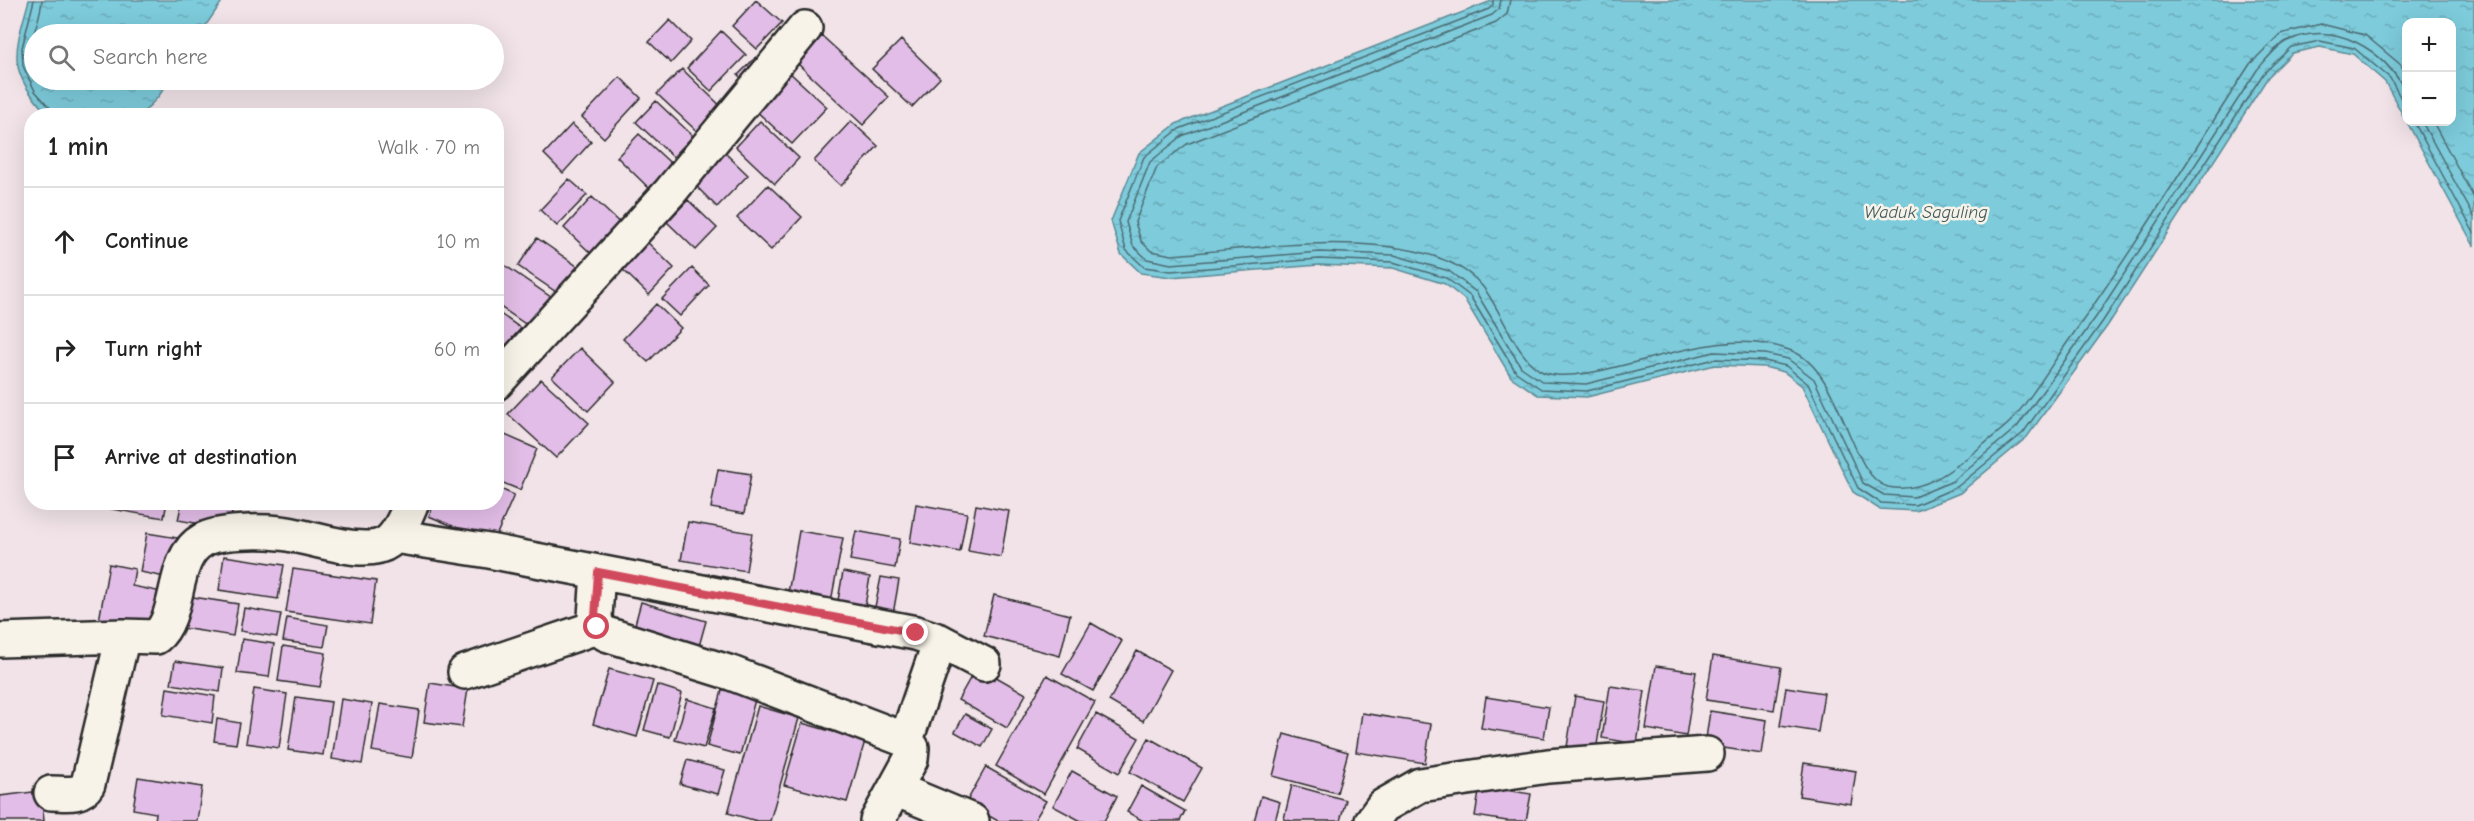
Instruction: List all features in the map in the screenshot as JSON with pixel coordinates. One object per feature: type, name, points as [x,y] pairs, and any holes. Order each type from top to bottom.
[{"type":"street","points":[[504,374],[670,192],[805,28]]},
{"type":"street","points":[[0,640],[156,637],[161,633],[187,556],[201,540],[213,535],[280,533],[343,546],[370,547],[383,545],[394,536],[408,510]]},
{"type":"street","points":[[394,536],[489,551],[916,633],[940,641],[984,664]]},
{"type":"street","points":[[598,572],[595,617],[597,627],[606,634],[731,673],[906,740],[912,748],[911,759],[877,821]]},
{"type":"street","points":[[465,672],[597,627]]},
{"type":"street","points":[[51,793],[78,793],[84,791],[88,784],[123,636]]},
{"type":"street","points":[[906,740],[940,641]]},
{"type":"street","points":[[1372,821],[1383,806],[1420,785],[1548,766],[1707,754]]},
{"type":"street","points":[[895,789],[972,821]]},
{"type":"water","points":[[29,0],[223,0],[207,24],[24,24],[24,82],[17,62],[19,35]]},
{"type":"water","name":"Waduk Saguling","points":[[1494,0],[2474,0],[2474,246],[2409,126],[2456,126],[2456,18],[2402,18],[2402,114],[2385,82],[2353,54],[2320,47],[2292,53],[2268,77],[2108,325],[2027,437],[1960,493],[1916,511],[1879,509],[1853,492],[1802,386],[1784,372],[1764,367],[1715,365],[1587,397],[1538,395],[1511,377],[1465,300],[1445,284],[1393,268],[1319,265],[1171,277],[1141,273],[1121,254],[1111,221],[1139,153],[1176,124]]},
{"type":"water","points":[[29,90],[163,90],[148,108],[42,108]]},
{"type":"building","points":[[756,0],[782,23],[757,49],[732,26]]},
{"type":"building","points":[[670,20],[691,41],[671,63],[649,42]]},
{"type":"building","points":[[721,31],[746,55],[711,91],[687,68]]},
{"type":"building","points":[[822,36],[889,97],[863,125],[797,63]]},
{"type":"building","points":[[901,40],[940,78],[912,107],[872,69]]},
{"type":"building","points":[[756,57],[769,69],[751,87],[738,75]]},
{"type":"building","points":[[682,69],[727,112],[703,137],[657,94]]},
{"type":"building","points":[[788,71],[827,107],[792,144],[753,108]]},
{"type":"building","points":[[620,77],[641,98],[604,138],[582,117]]},
{"type":"building","points":[[656,101],[693,136],[673,157],[636,122]]},
{"type":"building","points":[[760,121],[799,158],[775,184],[736,147]]},
{"type":"building","points":[[851,121],[878,146],[841,186],[814,161]]},
{"type":"building","points":[[572,124],[591,142],[563,173],[544,154]]},
{"type":"building","points":[[639,134],[679,171],[656,195],[617,157]]},
{"type":"building","points":[[724,152],[748,175],[717,207],[694,184]]},
{"type":"building","points":[[569,179],[587,195],[557,226],[540,210]]},
{"type":"building","points":[[768,185],[802,217],[771,250],[737,218]]},
{"type":"building","points":[[592,197],[626,229],[598,260],[564,228]]},
{"type":"building","points":[[688,200],[717,228],[696,250],[667,222]]},
{"type":"building","points":[[642,237],[674,268],[649,295],[617,264]]},
{"type":"building","points":[[537,238],[584,271],[565,298],[518,266]]},
{"type":"building","points":[[504,265],[558,302],[537,332],[504,309]]},
{"type":"building","points":[[692,268],[709,285],[680,316],[662,299]]},
{"type":"building","points":[[656,304],[681,328],[648,362],[623,339]]},
{"type":"building","points":[[504,317],[529,334],[504,353]]},
{"type":"building","points":[[580,348],[615,382],[588,411],[552,377]]},
{"type":"building","points":[[541,379],[589,423],[556,458],[508,414]]},
{"type":"building","points":[[504,435],[537,449],[520,490],[504,483]]},
{"type":"building","points":[[718,469],[751,474],[744,514],[711,508]]},
{"type":"building","points":[[504,491],[514,495],[493,543],[429,516],[432,510],[504,510]]},
{"type":"building","points":[[916,504],[967,513],[960,552],[910,543]]},
{"type":"building","points":[[976,505],[1009,511],[1001,557],[968,551]]},
{"type":"building","points":[[117,510],[166,510],[164,518]]},
{"type":"building","points":[[180,510],[233,510],[229,529],[178,520]]},
{"type":"building","points":[[688,522],[752,533],[746,571],[681,560]]},
{"type":"building","points":[[799,531],[843,538],[830,607],[787,599]]},
{"type":"building","points":[[856,531],[900,539],[895,568],[850,560]]},
{"type":"building","points":[[147,533],[178,538],[170,578],[140,572]]},
{"type":"building","points":[[224,556],[284,565],[278,599],[219,590]]},
{"type":"building","points":[[109,564],[135,569],[132,586],[162,592],[155,631],[99,621]]},
{"type":"building","points":[[293,569],[376,581],[370,624],[286,612]]},
{"type":"building","points":[[843,572],[870,577],[863,617],[836,612]]},
{"type":"building","points":[[709,574],[742,580],[740,592],[707,587]]},
{"type":"building","points":[[881,577],[899,580],[892,620],[873,617]]},
{"type":"building","points":[[180,595],[238,604],[233,636],[176,627]]},
{"type":"building","points":[[994,595],[1070,615],[1060,656],[984,636]]},
{"type":"building","points":[[641,602],[706,621],[696,657],[631,639]]},
{"type":"building","points":[[244,608],[281,614],[277,637],[240,631]]},
{"type":"building","points":[[287,618],[328,625],[324,647],[283,641]]},
{"type":"building","points":[[1091,623],[1122,641],[1093,691],[1062,674]]},
{"type":"building","points":[[242,639],[274,644],[269,677],[237,673]]},
{"type":"building","points":[[283,646],[326,653],[320,687],[278,681]]},
{"type":"building","points":[[1137,651],[1171,670],[1143,721],[1109,701]]},
{"type":"building","points":[[1713,656],[1781,667],[1774,710],[1706,700]]},
{"type":"building","points":[[175,661],[223,668],[220,692],[171,684]]},
{"type":"building","points":[[977,666],[1026,694],[1007,728],[958,700]]},
{"type":"building","points":[[1656,666],[1696,672],[1686,736],[1646,729]]},
{"type":"building","points":[[609,669],[653,681],[637,737],[593,724]]},
{"type":"building","points":[[1047,675],[1095,702],[1044,794],[996,766]]},
{"type":"building","points":[[430,683],[468,689],[462,727],[424,722]]},
{"type":"building","points":[[657,685],[682,693],[670,737],[644,730]]},
{"type":"building","points":[[1610,686],[1645,691],[1637,744],[1602,738]]},
{"type":"building","points":[[723,687],[756,696],[740,755],[707,746]]},
{"type":"building","points":[[1786,687],[1824,693],[1818,732],[1780,726]]},
{"type":"building","points":[[167,688],[215,696],[212,723],[163,715]]},
{"type":"building","points":[[254,689],[287,694],[279,748],[246,743]]},
{"type":"building","points":[[1575,696],[1604,701],[1596,751],[1567,747]]},
{"type":"building","points":[[296,697],[331,702],[323,755],[288,750]]},
{"type":"building","points":[[1486,697],[1549,707],[1544,738],[1481,728]]},
{"type":"building","points":[[341,699],[372,704],[362,764],[332,759]]},
{"type":"building","points":[[687,699],[716,708],[704,748],[675,740]]},
{"type":"building","points":[[380,704],[419,710],[412,758],[372,751]]},
{"type":"building","points":[[758,706],[799,718],[770,821],[757,821],[728,813]]},
{"type":"building","points":[[1710,711],[1767,720],[1762,754],[1705,745]]},
{"type":"building","points":[[1362,713],[1431,724],[1425,763],[1356,752]]},
{"type":"building","points":[[965,714],[992,729],[982,747],[955,732]]},
{"type":"building","points":[[1096,714],[1139,738],[1119,773],[1077,749]]},
{"type":"building","points":[[217,719],[240,723],[236,744],[214,741]]},
{"type":"building","points":[[802,723],[865,741],[847,802],[784,785]]},
{"type":"building","points":[[1284,734],[1348,752],[1337,793],[1273,776]]},
{"type":"building","points":[[1149,738],[1202,768],[1183,802],[1130,772]]},
{"type":"building","points":[[687,760],[725,770],[718,794],[680,784]]},
{"type":"building","points":[[1804,763],[1856,771],[1851,804],[1799,796]]},
{"type":"building","points":[[986,767],[1046,801],[1034,821],[998,821],[966,803]]},
{"type":"building","points":[[1072,771],[1117,796],[1104,821],[1081,821],[1053,806]]},
{"type":"building","points":[[138,777],[202,787],[197,821],[155,821],[156,813],[133,809]]},
{"type":"building","points":[[1292,785],[1346,800],[1340,821],[1284,819]]},
{"type":"building","points":[[1141,786],[1185,811],[1180,821],[1143,821],[1127,812]]},
{"type":"building","points":[[1480,786],[1531,794],[1526,821],[1507,821],[1475,816]]},
{"type":"building","points":[[41,791],[44,821],[0,821],[0,796]]},
{"type":"building","points":[[1261,796],[1280,802],[1275,821],[1254,821]]},
{"type":"route","points":[[597,627],[595,617],[598,572],[916,633]]}]
